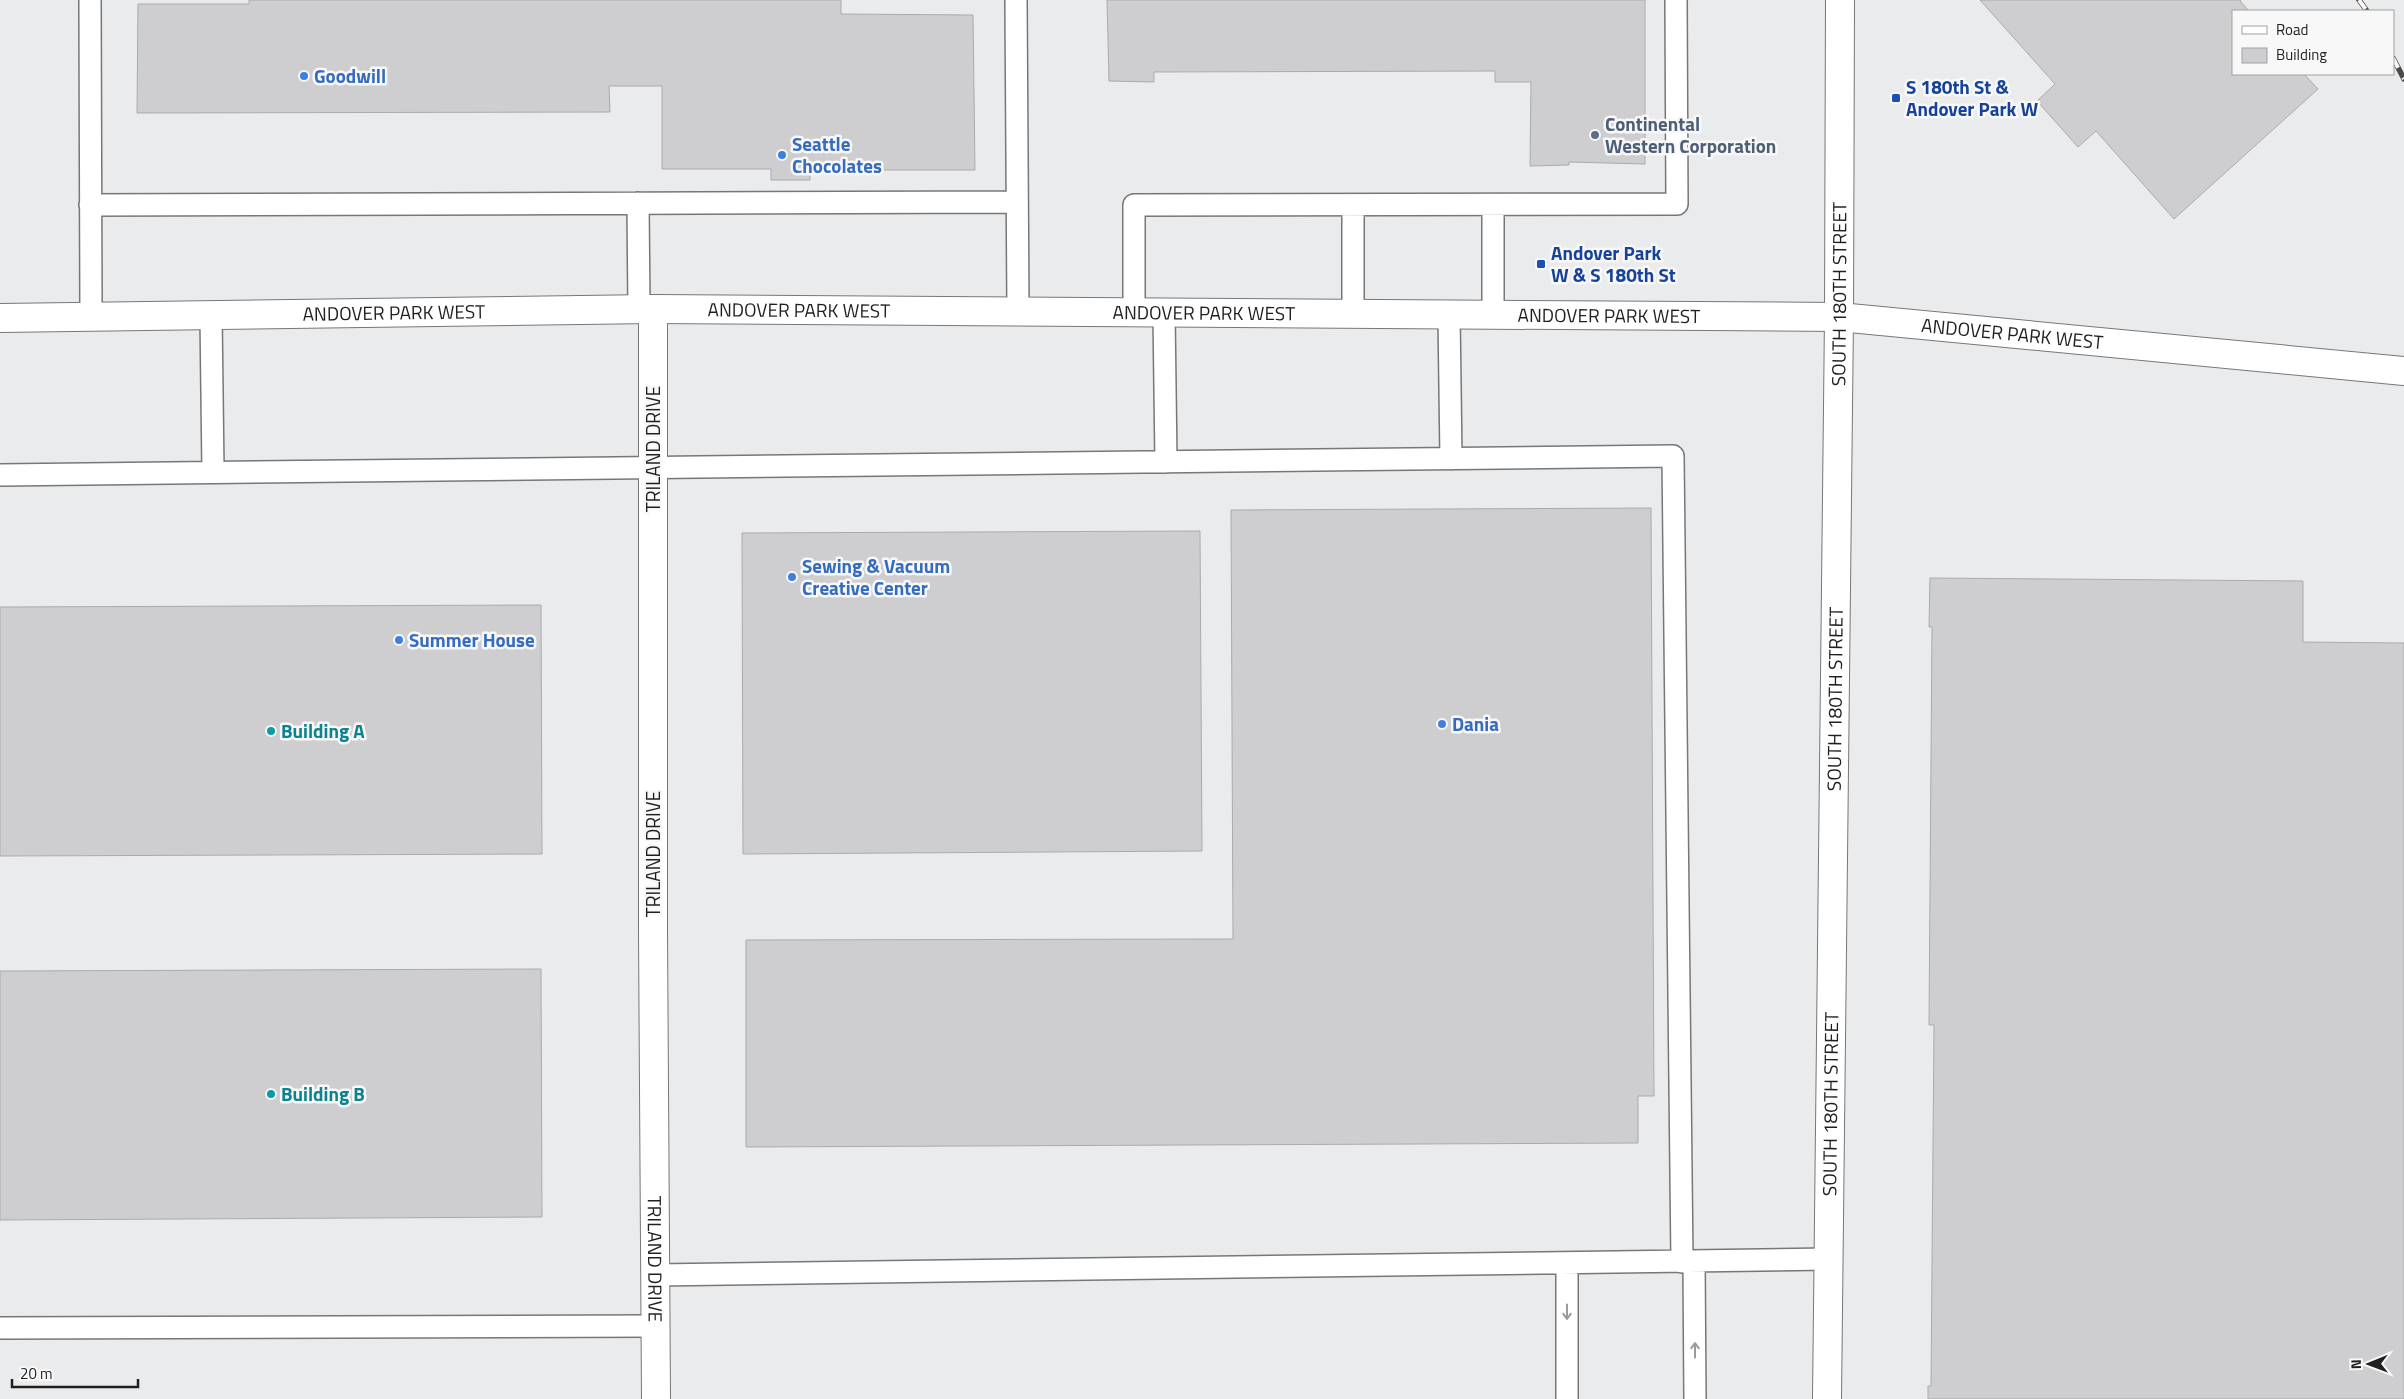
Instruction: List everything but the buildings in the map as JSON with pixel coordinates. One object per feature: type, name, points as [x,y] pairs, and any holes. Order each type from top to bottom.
[{"type":"street","name":"SOUTH 180TH STREET","points":[[1827,1399],[1839,317],[1840,0]]},
{"type":"street","name":"ANDOVER PARK WEST","points":[[0,318],[646,309],[1839,317],[2404,371]]},
{"type":"street","name":"TRILAND DRIVE","points":[[646,309],[653,468],[656,1399]]},
{"type":"lane","points":[[90,0],[91,317]]},
{"type":"lane","points":[[1016,0],[1018,312]]},
{"type":"lane","points":[[1134,313],[1134,205],[1677,204],[1676,0]]},
{"type":"lane","points":[[90,205],[1017,202]]},
{"type":"lane","points":[[638,203],[646,309]]},
{"type":"lane","points":[[1493,204],[1493,315]]},
{"type":"lane","points":[[1353,205],[1353,314]]},
{"type":"lane","points":[[1164,313],[1166,462]]},
{"type":"lane","points":[[211,315],[214,472]]},
{"type":"lane","points":[[1450,315],[1451,459]]},
{"type":"lane","points":[[0,475],[1673,456],[1688,1262],[1695,1399]]},
{"type":"lane","points":[[655,1275],[1829,1260]]},
{"type":"lane","points":[[1567,1263],[1567,1399]]},
{"type":"lane","points":[[0,1328],[656,1326]]},
{"type":"railway","points":[[2359,0],[2366,10]]},
{"type":"railway","points":[[2394,60],[2404,79]]},
{"type":"place","name":"Goodwill","points":[[304,76]]},
{"type":"place","name":"S 180th St & Andover Park W","points":[[1896,98]]},
{"type":"place","name":"Continental Western Corporation","points":[[1595,135]]},
{"type":"place","name":"Seattle Chocolates","points":[[782,155]]},
{"type":"place","name":"Andover Park W & S 180th St","points":[[1541,264]]},
{"type":"place","name":"Sewing & Vacuum Creative Center","points":[[792,577]]},
{"type":"place","name":"Summer House","points":[[399,640]]},
{"type":"place","name":"Dania","points":[[1442,724]]},
{"type":"place","name":"Building A","points":[[271,731]]},
{"type":"place","name":"Building B","points":[[271,1094]]}]
